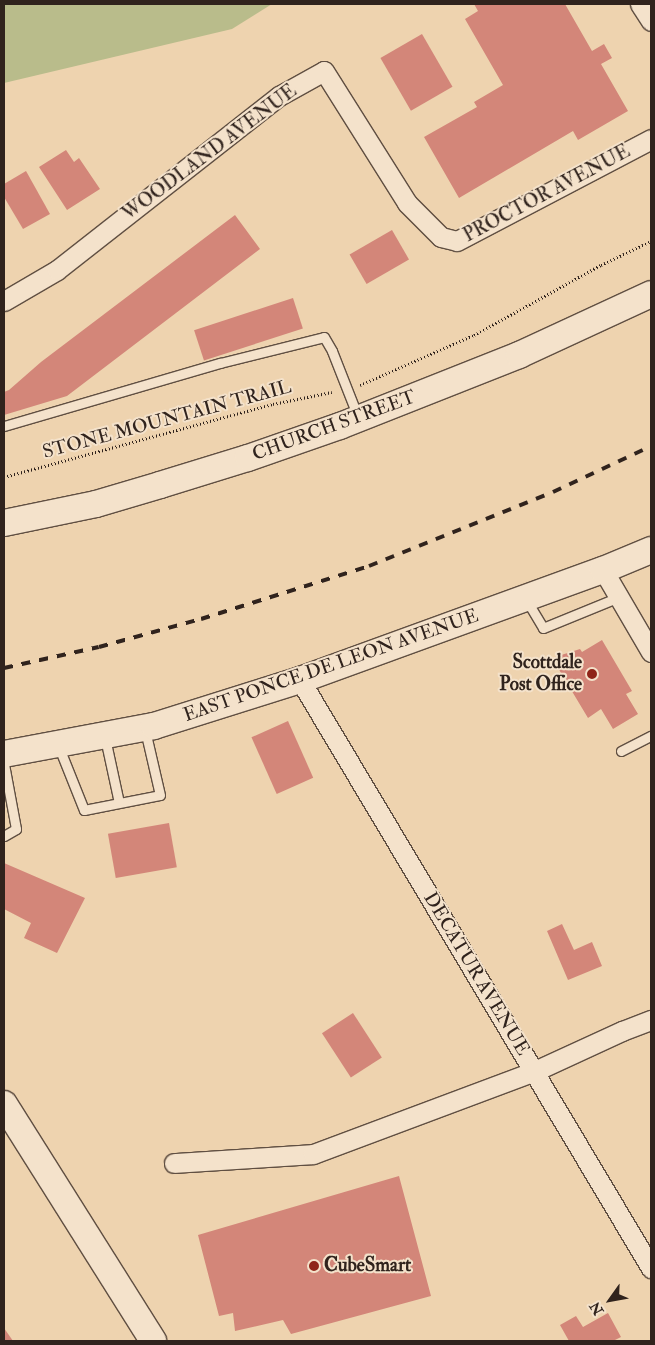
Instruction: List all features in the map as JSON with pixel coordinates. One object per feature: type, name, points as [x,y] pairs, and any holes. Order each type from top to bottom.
[{"type":"main road","name":"CHURCH STREET","points":[[4,523],[96,504],[248,458],[359,418],[519,355],[651,294]]},
{"type":"main road","name":"EAST PONCE DE LEON AVENUE","points":[[4,754],[144,728],[300,680],[603,570],[651,550]]},
{"type":"main road","points":[[4,1104],[153,1341]]},
{"type":"street","points":[[640,4],[651,21]]},
{"type":"street","name":"WOODLAND AVENUE","points":[[4,301],[57,270],[279,96],[324,70],[407,203],[441,236]]},
{"type":"street","name":"PROCTOR AVENUE","points":[[441,236],[457,241],[651,139]]},
{"type":"street","points":[[603,570],[651,652]]},
{"type":"street","name":"DECATUR AVENUE","points":[[300,680],[651,1268]]},
{"type":"street","points":[[174,1163],[313,1154],[535,1071],[622,1031],[651,1020]]},
{"type":"lane","points":[[4,426],[220,363],[324,337],[332,351],[359,418]]},
{"type":"lane","points":[[526,598],[543,628],[619,597]]},
{"type":"lane","points":[[57,744],[84,810],[160,795],[144,728]]},
{"type":"lane","points":[[104,735],[119,803]]},
{"type":"lane","points":[[621,752],[651,736]]},
{"type":"lane","points":[[4,764],[16,829],[4,836]]},
{"type":"path","points":[[357,386],[474,335],[601,265],[651,241]]},
{"type":"path","name":"STONE MOUNTAIN TRAIL","points":[[4,477],[273,404],[338,391]]},
{"type":"green space","points":[[4,4],[272,4],[232,29],[4,83]]},
{"type":"building","points":[[474,4],[565,4],[592,51],[604,44],[612,58],[601,64],[628,111],[578,140],[573,131],[459,198],[424,137],[477,107],[474,102],[503,85],[465,19],[478,11]]},
{"type":"building","points":[[422,34],[452,87],[411,111],[380,58]]},
{"type":"building","points":[[66,150],[74,162],[79,158],[100,189],[67,210],[39,167]]},
{"type":"building","points":[[26,171],[50,214],[23,229],[4,197],[4,184]]},
{"type":"building","points":[[235,215],[260,249],[67,396],[4,415],[4,392]]},
{"type":"building","points":[[392,230],[409,259],[367,284],[350,254]]},
{"type":"building","points":[[293,298],[303,328],[204,361],[194,330]]},
{"type":"building","name":"Scottdale Post Office","points":[[602,640],[632,691],[626,694],[638,714],[613,729],[601,709],[588,718],[552,658],[580,649],[582,652]]},
{"type":"building","points":[[288,721],[313,778],[277,794],[251,737]]},
{"type":"building","points":[[169,823],[177,867],[116,878],[108,834]]},
{"type":"building","points":[[4,863],[85,898],[57,953],[24,938],[31,923],[4,909]]},
{"type":"building","points":[[562,924],[574,950],[592,942],[602,966],[568,980],[547,931]]},
{"type":"building","points":[[353,1013],[382,1057],[351,1078],[322,1033]]},
{"type":"building","name":"CubeSmart","points":[[399,1176],[431,1296],[291,1334],[283,1320],[235,1331],[233,1313],[219,1316],[198,1235]]},
{"type":"building","points":[[608,1313],[621,1337],[613,1341],[569,1341],[560,1325],[576,1316],[583,1327]]},
{"type":"building","points":[[4,1328],[13,1341],[4,1341]]},
{"type":"railway","points":[[4,668],[99,647],[201,619],[369,566],[553,492],[651,446]]},
{"type":"place","name":"Scottdale Post Office","points":[[592,674]]},
{"type":"place","name":"CubeSmart","points":[[314,1266]]}]
